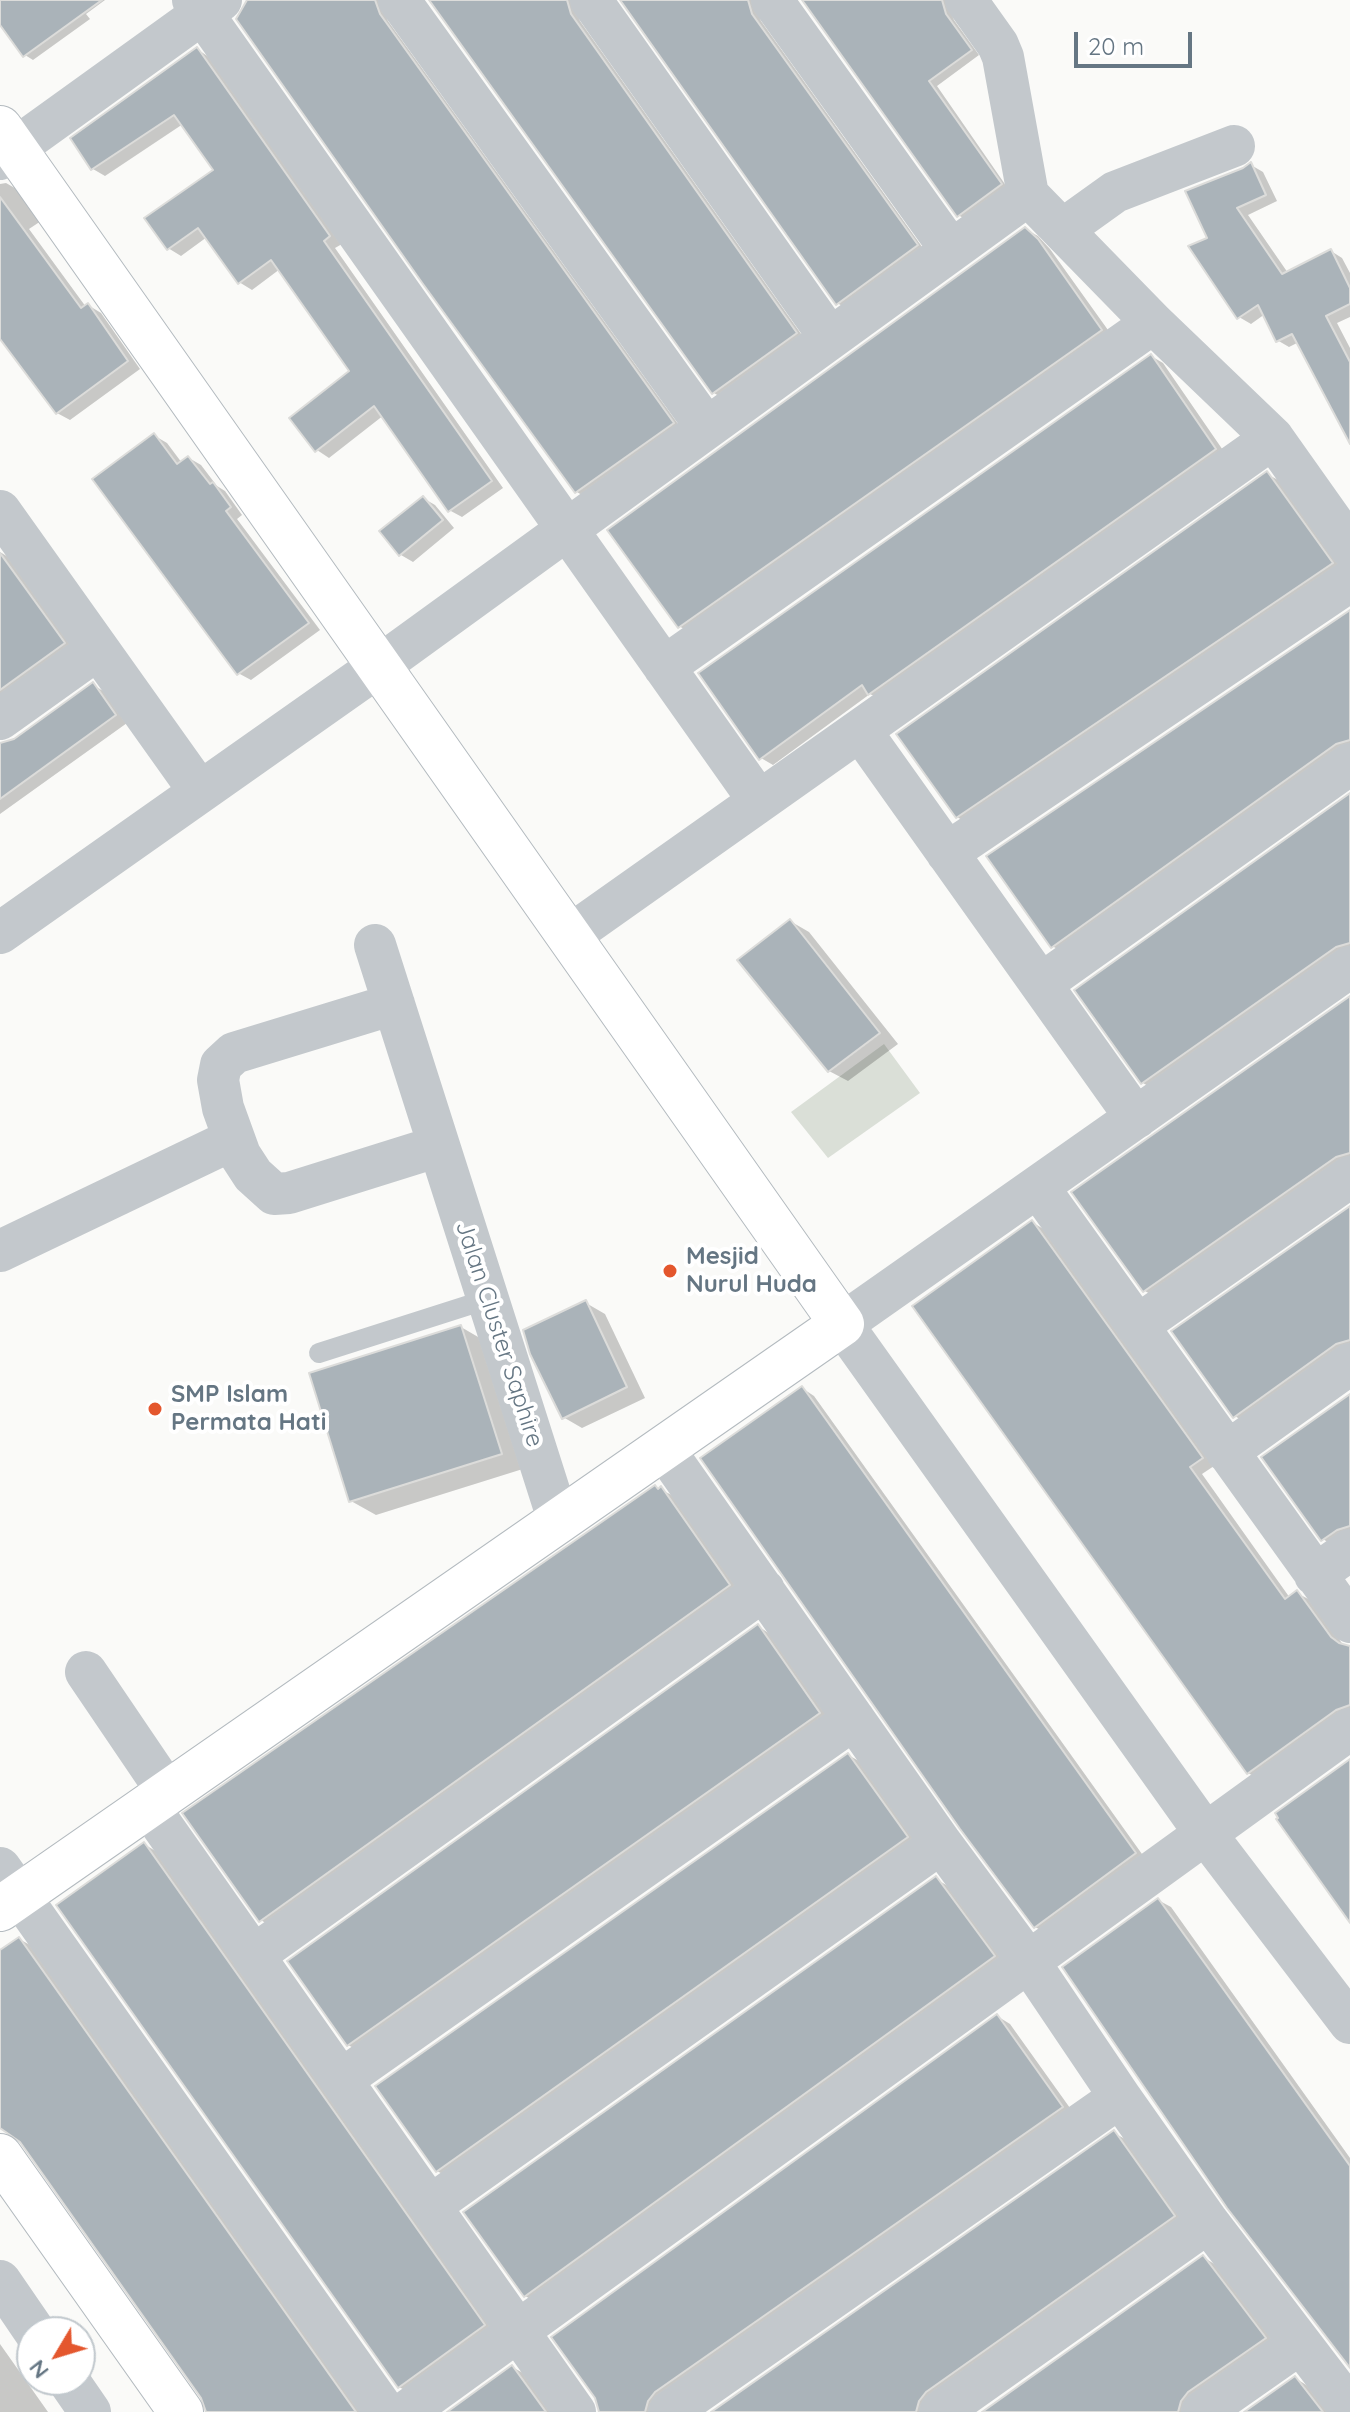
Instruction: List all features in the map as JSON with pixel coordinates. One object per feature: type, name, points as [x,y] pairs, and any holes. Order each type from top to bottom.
[{"type":"street","points":[[399,0],[707,428]]},
{"type":"street","points":[[591,0],[830,338]]},
{"type":"street","points":[[772,0],[951,250]]},
{"type":"street","points":[[966,0],[1003,57],[1028,195],[1153,323],[1273,438],[1350,547]]},
{"type":"street","points":[[759,801],[567,530],[205,4],[5,145],[379,666],[1205,1833],[1350,2023]]},
{"type":"street","points":[[1062,230],[1115,192],[1234,146]]},
{"type":"street","points":[[0,933],[379,666],[1028,195]]},
{"type":"street","points":[[664,667],[1153,323]]},
{"type":"street","points":[[569,936],[1273,438]]},
{"type":"street","points":[[2,518],[200,792]]},
{"type":"street","points":[[947,853],[1350,581]]},
{"type":"street","points":[[0,719],[98,649]]},
{"type":"street","points":[[860,730],[1136,1118]]},
{"type":"street","points":[[1041,984],[1350,764]]},
{"type":"street","name":"Jalan Cluster Saphire","points":[[375,945],[559,1522]]},
{"type":"street","points":[[385,2412],[7,1891],[158,1800],[1350,967]]},
{"type":"street","points":[[394,1004],[234,1053],[221,1065],[218,1080],[223,1108],[240,1155],[253,1175],[274,1194],[289,1193],[439,1146]]},
{"type":"street","points":[[0,1251],[234,1139]]},
{"type":"street","points":[[1137,1326],[1350,1177]]},
{"type":"street","points":[[1038,1187],[1350,1622]]},
{"type":"street","points":[[1227,1452],[1350,1364]]},
{"type":"street","points":[[664,1449],[941,1843],[1029,1962],[1208,2222],[1350,2408]]},
{"type":"street","points":[[1315,1575],[1350,1550]]},
{"type":"street","points":[[253,1956],[764,1590]]},
{"type":"street","points":[[86,1672],[158,1800],[253,1956],[575,2412]]},
{"type":"street","points":[[341,2080],[854,1719]]},
{"type":"street","points":[[406,2412],[1350,1729]]},
{"type":"street","points":[[430,2206],[941,1843]]},
{"type":"street","points":[[669,2412],[1120,2097]]},
{"type":"street","points":[[0,2156],[181,2412]]},
{"type":"street","points":[[940,2412],[1208,2222]]},
{"type":"street","points":[[0,2281],[24,2316]]},
{"type":"street","points":[[1202,2412],[1299,2344]]},
{"type":"lane","points":[[319,1353],[488,1299]]},
{"type":"shaded area","points":[[884,1044],[920,1093],[828,1158],[791,1112]]},
{"type":"building","points":[[0,0],[102,0],[23,57],[0,25]]},
{"type":"building","points":[[247,0],[375,0],[380,14],[674,423],[575,493],[236,19]]},
{"type":"building","points":[[429,0],[567,0],[571,14],[797,333],[712,394]]},
{"type":"building","points":[[620,0],[748,0],[752,14],[918,245],[836,305]]},
{"type":"building","points":[[802,0],[942,0],[946,14],[972,50],[929,81],[1002,184],[957,217]]},
{"type":"building","points":[[197,47],[330,236],[324,241],[492,481],[448,512],[374,406],[315,452],[289,418],[349,371],[271,260],[238,284],[198,228],[167,250],[144,218],[213,170],[174,115],[91,170],[70,138]]},
{"type":"building","points":[[1251,162],[1266,195],[1237,208],[1282,274],[1331,249],[1350,288],[1350,304],[1326,316],[1350,362],[1350,444],[1292,334],[1276,342],[1258,305],[1237,319],[1188,246],[1207,238],[1185,191]]},
{"type":"building","points":[[0,197],[81,308],[88,303],[128,361],[56,414],[0,339]]},
{"type":"building","points":[[1025,227],[1038,239],[1102,330],[678,628],[607,530]]},
{"type":"building","points":[[1151,354],[1216,449],[868,695],[862,685],[759,760],[698,673]]},
{"type":"building","points":[[154,433],[177,464],[188,456],[210,484],[213,482],[231,507],[226,511],[309,623],[237,675],[92,479]]},
{"type":"building","points":[[1267,471],[1333,563],[956,818],[896,734]]},
{"type":"building","points":[[423,496],[443,520],[399,556],[379,531]]},
{"type":"building","points":[[0,553],[65,643],[0,690]]},
{"type":"building","points":[[1350,610],[1350,740],[1336,744],[1051,948],[986,856]]},
{"type":"building","points":[[93,682],[116,715],[0,799],[0,743],[14,739]]},
{"type":"building","points":[[1350,793],[1350,943],[1336,947],[1141,1084],[1074,990]]},
{"type":"building","points":[[790,919],[880,1033],[828,1072],[737,960]]},
{"type":"building","points":[[1350,996],[1350,1153],[1336,1157],[1143,1292],[1071,1192]]},
{"type":"building","points":[[1350,1206],[1350,1340],[1336,1344],[1233,1418],[1171,1331]]},
{"type":"building","points":[[1032,1220],[1203,1458],[1190,1467],[1285,1599],[1297,1590],[1331,1637],[1350,1646],[1350,1705],[1336,1710],[1247,1774],[912,1306]]},
{"type":"building","points":[[586,1300],[627,1387],[562,1419],[530,1354],[523,1330]]},
{"type":"building","points":[[461,1325],[502,1454],[349,1502],[309,1373]]},
{"type":"building","points":[[802,1386],[1136,1853],[1034,1928],[960,1829],[700,1458]]},
{"type":"building","points":[[1350,1394],[1350,1526],[1337,1530],[1321,1541],[1261,1457]]},
{"type":"building","points":[[655,1485],[658,1489],[661,1486],[730,1585],[259,1922],[182,1813]]},
{"type":"building","points":[[758,1624],[820,1713],[347,2046],[287,1961]]},
{"type":"building","points":[[848,1753],[908,1837],[436,2172],[375,2086]]},
{"type":"building","points":[[1350,1759],[1350,1923],[1276,1819],[1275,1813]]},
{"type":"building","points":[[144,1842],[485,2325],[398,2388],[56,1905]]},
{"type":"building","points":[[936,1876],[995,1956],[524,2297],[463,2212]]},
{"type":"building","points":[[1158,1898],[1350,2166],[1350,2368],[1227,2208],[1062,1967]]},
{"type":"building","points":[[19,1937],[356,2412],[206,2412],[201,2398],[20,2142],[0,2128],[0,1950]]},
{"type":"building","points":[[997,2014],[1063,2107],[655,2392],[645,2412],[599,2412],[595,2398],[551,2337]]},
{"type":"building","points":[[1114,2130],[1175,2216],[926,2392],[916,2412],[711,2412]]},
{"type":"building","points":[[1203,2255],[1266,2338],[1188,2392],[1178,2412],[982,2412]]},
{"type":"building","points":[[512,2365],[546,2412],[447,2412]]},
{"type":"building","points":[[1295,2376],[1323,2412],[1244,2412]]},
{"type":"place","name":"Mesjid Nurul Huda","points":[[670,1271]]},
{"type":"place","name":"SMP Islam Permata Hati","points":[[155,1409]]}]
